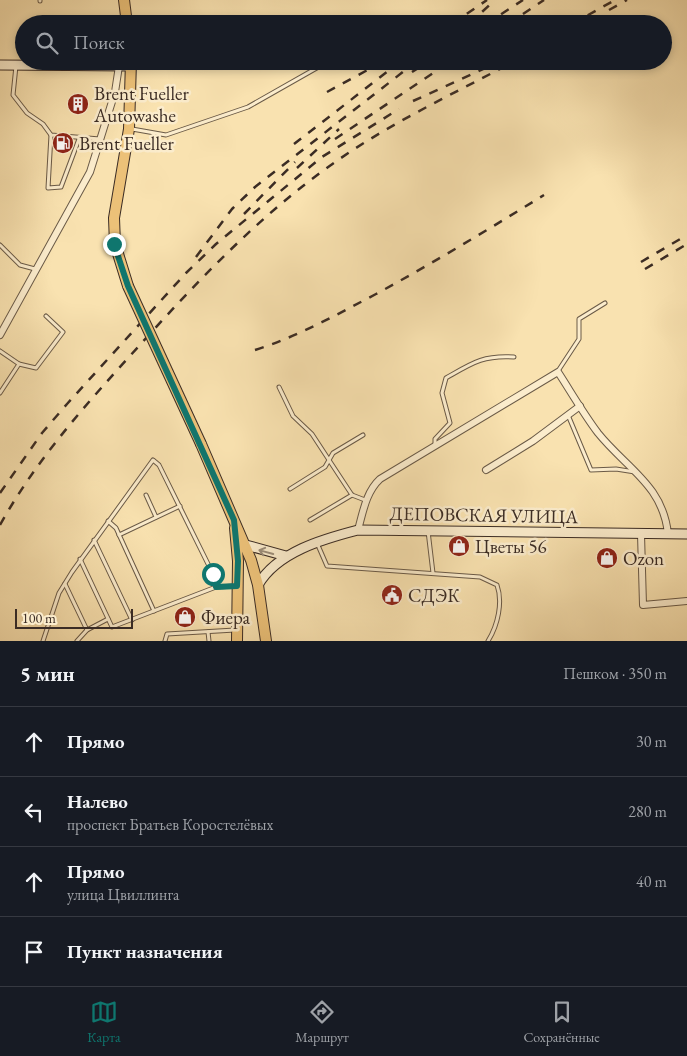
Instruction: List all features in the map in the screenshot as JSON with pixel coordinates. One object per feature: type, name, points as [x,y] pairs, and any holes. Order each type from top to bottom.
[{"type":"main road","points":[[124,0],[126,15]]},
{"type":"main road","points":[[131,70],[128,129],[114,218],[114,244],[128,286],[246,546],[258,585],[266,639]]},
{"type":"main road","points":[[234,520],[238,561],[237,638]]},
{"type":"street","points":[[0,65],[15,66]]},
{"type":"street","points":[[0,335],[88,177],[102,139],[115,92],[118,70]]},
{"type":"street","points":[[358,530],[372,486],[380,479],[558,372],[599,434],[635,472],[661,504],[668,534]]},
{"type":"street","points":[[486,470],[533,441],[580,406]]},
{"type":"street","name":"ДЕПОВСКАЯ УЛИЦА","points":[[258,585],[271,567],[286,556],[317,543],[358,530],[687,534]]},
{"type":"street","points":[[641,534],[643,605],[687,601]]},
{"type":"street","points":[[246,546],[286,556]]},
{"type":"lane","points":[[16,70],[14,95],[28,113],[43,124],[51,135],[48,188],[61,187],[79,139]]},
{"type":"lane","points":[[128,129],[166,135],[248,107],[313,70]]},
{"type":"lane","points":[[51,135],[79,139],[102,139]]},
{"type":"lane","points":[[0,244],[20,265],[36,270]]},
{"type":"lane","points":[[558,372],[579,339],[579,319],[604,303]]},
{"type":"lane","points":[[0,351],[19,364],[36,368],[63,332],[46,316]]},
{"type":"lane","points":[[435,446],[435,439],[450,423],[442,393],[446,378],[474,362],[492,356],[514,357]]},
{"type":"lane","points":[[0,393],[19,364]]},
{"type":"lane","points":[[279,388],[293,416],[312,434],[352,495],[366,501]]},
{"type":"lane","points":[[568,414],[591,470],[616,469],[635,472]]},
{"type":"lane","points":[[290,489],[325,467],[333,453],[363,436]]},
{"type":"lane","points":[[43,641],[59,593],[80,559],[153,460],[160,465],[213,574],[216,587]]},
{"type":"lane","points":[[146,495],[156,517]]},
{"type":"lane","points":[[310,520],[352,495]]},
{"type":"lane","points":[[119,535],[180,506]]},
{"type":"lane","points":[[108,521],[119,535],[154,611]]},
{"type":"lane","points":[[428,530],[433,572]]},
{"type":"lane","points":[[94,540],[132,620]]},
{"type":"lane","points":[[317,543],[327,566],[433,572],[480,577],[497,585],[500,592],[499,609],[488,641]]},
{"type":"lane","points":[[80,559],[112,627],[216,587],[237,586]]},
{"type":"lane","points":[[65,584],[87,630]]},
{"type":"lane","points":[[76,641],[87,630],[108,619]]},
{"type":"lane","points":[[165,641],[167,634],[208,632],[237,638]]},
{"type":"lane","points":[[208,632],[209,641]]},
{"type":"railway","points":[[465,15],[487,0]]},
{"type":"railway","points":[[479,15],[495,0]]},
{"type":"railway","points":[[500,15],[523,0]]},
{"type":"railway","points":[[522,15],[544,0]]},
{"type":"railway","points":[[588,15],[615,0]]},
{"type":"railway","points":[[609,10],[627,0]]},
{"type":"railway","points":[[327,92],[367,70]]},
{"type":"railway","points":[[294,144],[389,70]]},
{"type":"railway","points":[[196,257],[232,209],[255,187],[405,70]]},
{"type":"railway","points":[[335,139],[438,70]]},
{"type":"railway","points":[[413,101],[481,70]]},
{"type":"railway","points":[[0,525],[28,480],[76,417],[176,305],[250,231],[303,186],[353,150],[421,110],[498,70]]},
{"type":"railway","points":[[0,493],[42,433],[67,404],[186,273],[216,244],[322,157],[399,109]]},
{"type":"railway","points":[[297,168],[339,129]]},
{"type":"railway","points":[[244,214],[295,162]]},
{"type":"railway","points":[[255,350],[302,332],[376,294],[461,246],[544,195]]},
{"type":"railway","points":[[641,262],[687,235]]},
{"type":"railway","points":[[645,269],[687,244]]},
{"type":"place","name":"Brent Fueller Autowashe","points":[[78,104]]},
{"type":"place","name":"Brent Fueller","points":[[63,143]]},
{"type":"place","name":"Цветы 56","points":[[459,546]]},
{"type":"place","name":"Ozon","points":[[607,558]]},
{"type":"place","name":"СДЭК","points":[[392,595]]},
{"type":"place","name":"Фиера","points":[[185,617]]},
{"type":"route","points":[[114,244],[128,286],[225,495],[234,520],[238,561],[237,586],[216,587],[213,574]]}]
